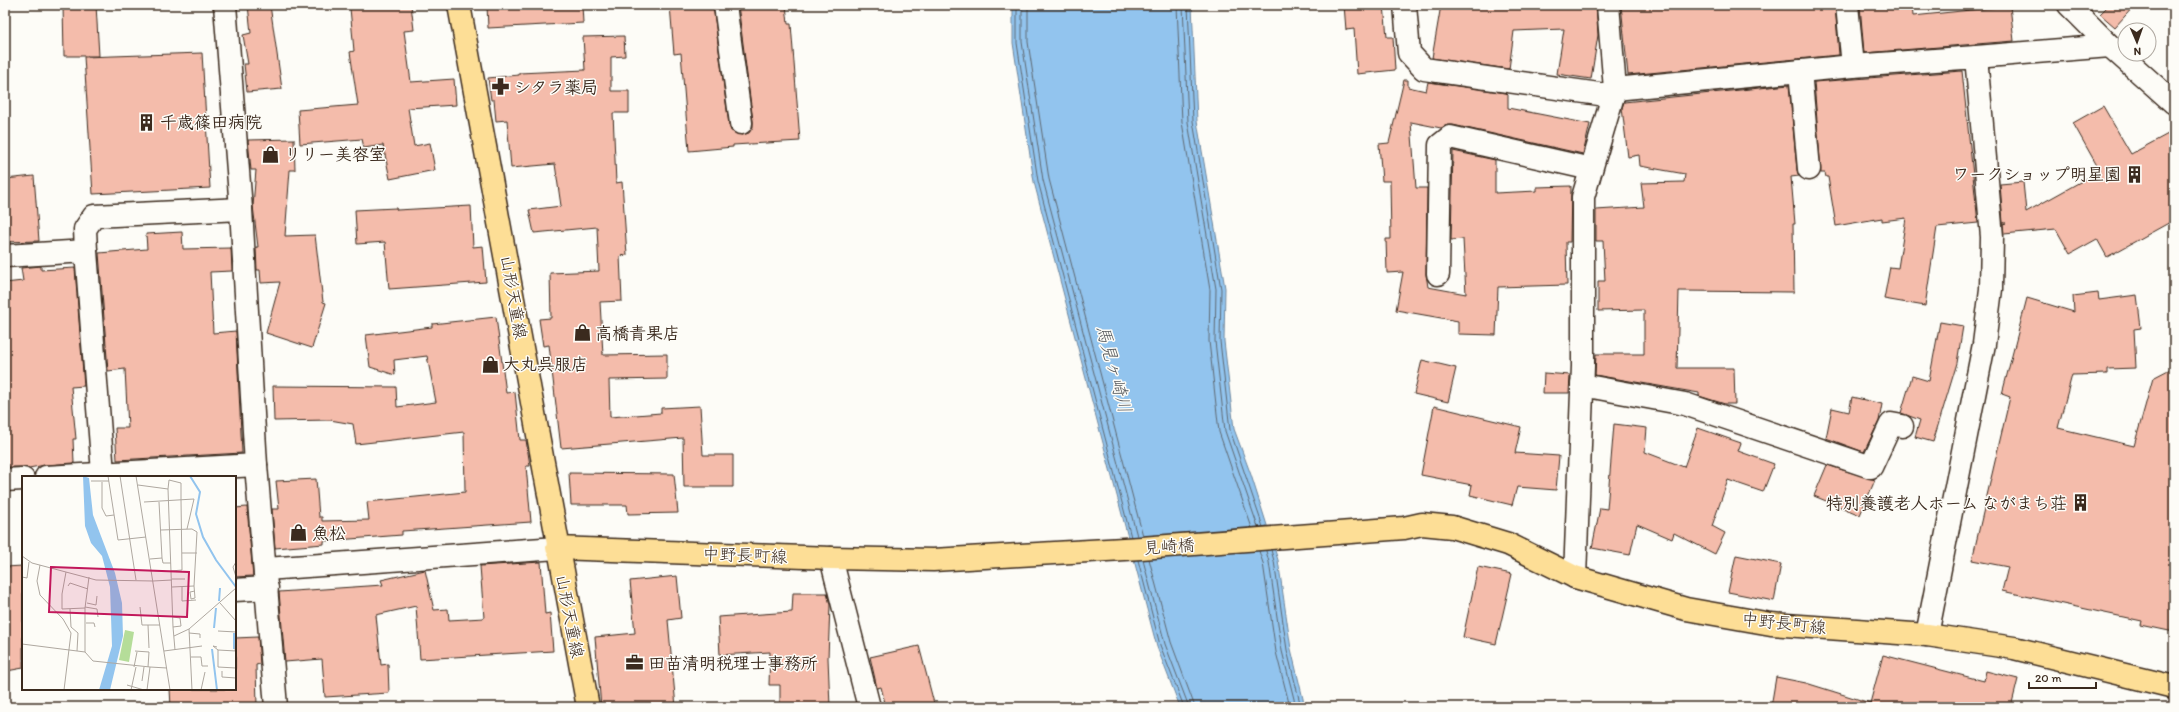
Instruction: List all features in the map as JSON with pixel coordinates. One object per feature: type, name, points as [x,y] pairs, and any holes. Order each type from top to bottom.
[{"type":"main road","name":"山形天童線","points":[[459,5],[503,235],[557,548],[588,707]]},
{"type":"main road","name":"中野長町線","points":[[1404,528],[1422,524],[1452,527],[1508,544],[1575,577],[1686,608],[1771,624],[1927,635],[2014,648],[2174,687]]},
{"type":"main road","name":"見崎橋","points":[[933,560],[1141,548],[1404,528]]},
{"type":"main road","name":"中野長町線","points":[[557,548],[831,558],[933,560]]},
{"type":"street","points":[[226,5],[241,209],[256,466],[276,707]]},
{"type":"street","points":[[725,5],[741,123]]},
{"type":"street","points":[[1405,5],[1409,54],[1424,69],[1614,92],[1853,66],[2110,46]]},
{"type":"street","points":[[1575,577],[1582,385],[1583,197],[1614,92],[1608,5]]},
{"type":"street","points":[[1847,5],[1853,66]]},
{"type":"street","points":[[2069,5],[2110,46],[2174,103]]},
{"type":"street","points":[[1927,635],[1984,344],[1991,289],[1992,237],[1976,57]]},
{"type":"street","points":[[1800,71],[1809,169]]},
{"type":"street","points":[[1438,274],[1440,145],[1450,137],[1591,169]]},
{"type":"street","points":[[103,473],[85,229],[94,216],[241,209]]},
{"type":"street","points":[[5,256],[86,251]]},
{"type":"street","points":[[1582,385],[1685,404],[1871,467],[1891,424],[1902,426]]},
{"type":"street","points":[[60,476],[256,466]]},
{"type":"street","points":[[5,480],[22,479]]},
{"type":"street","points":[[236,590],[266,578],[557,548]]},
{"type":"street","points":[[831,558],[869,707]]},
{"type":"water","name":"馬見ヶ崎川","points":[[1013,5],[1192,5],[1197,121],[1225,288],[1224,341],[1234,429],[1251,475],[1278,560],[1291,649],[1305,707],[1180,707],[1157,647],[1034,182],[1013,43]]},
{"type":"building","points":[[63,5],[96,5],[99,56],[64,56]]},
{"type":"building","points":[[248,5],[270,5],[282,89],[247,92],[244,64],[248,64],[243,35],[251,33]]},
{"type":"building","points":[[379,5],[411,5],[414,30],[404,31],[411,82],[454,79],[456,105],[408,108],[414,146],[430,143],[435,170],[390,179],[383,145],[364,148],[362,139],[300,144],[298,110],[358,105],[350,52],[354,51],[350,8]]},
{"type":"building","points":[[487,5],[582,5],[583,23],[488,28]]},
{"type":"building","points":[[670,5],[713,5],[729,125],[731,131],[742,135],[749,133],[753,127],[753,121],[738,5],[786,5],[788,24],[791,24],[800,141],[733,145],[733,147],[689,151],[681,53],[674,54]]},
{"type":"building","points":[[1344,5],[1384,5],[1387,37],[1393,37],[1395,70],[1357,74],[1354,29],[1346,30]]},
{"type":"building","points":[[1441,5],[1596,5],[1598,35],[1591,79],[1557,74],[1564,29],[1514,31],[1509,69],[1432,58]]},
{"type":"building","points":[[1621,5],[1835,5],[1839,55],[1628,75]]},
{"type":"building","points":[[1860,5],[1912,5],[1913,16],[2010,6],[2014,41],[1864,53]]},
{"type":"building","points":[[2109,5],[2135,5],[2120,22],[2117,22],[2115,27],[2100,14]]},
{"type":"building","points":[[624,36],[625,56],[611,57],[611,91],[629,91],[629,113],[613,113],[616,183],[622,182],[627,255],[620,256],[622,301],[600,302],[603,355],[667,354],[667,379],[609,380],[610,417],[661,413],[661,408],[700,406],[703,455],[733,455],[733,487],[684,487],[683,438],[561,448],[549,345],[543,346],[539,319],[551,318],[550,273],[599,271],[597,227],[534,233],[529,210],[561,206],[555,164],[511,168],[507,120],[496,121],[494,100],[491,100],[488,78],[519,75],[519,73],[585,70],[583,37]]},
{"type":"building","name":"千歳篠田病院","points":[[202,53],[210,188],[93,194],[84,57]]},
{"type":"building","points":[[1962,71],[1978,223],[1937,227],[1925,306],[1884,299],[1890,267],[1898,268],[1906,218],[1882,221],[1882,218],[1836,226],[1828,177],[1826,177],[1825,173],[1821,173],[1814,82]]},
{"type":"building","points":[[1404,80],[1408,80],[1408,87],[1426,91],[1428,82],[1506,93],[1508,95],[1508,108],[1590,124],[1583,154],[1453,125],[1447,125],[1441,128],[1411,122],[1416,188],[1427,188],[1426,274],[1428,287],[1466,294],[1463,239],[1451,240],[1453,151],[1495,160],[1495,193],[1537,191],[1537,187],[1571,186],[1570,242],[1566,242],[1567,285],[1498,287],[1496,335],[1458,334],[1458,321],[1396,310],[1403,272],[1387,273],[1386,239],[1391,239],[1390,181],[1382,181],[1379,144],[1389,143]]},
{"type":"building","points":[[1789,85],[1797,170],[1799,176],[1791,177],[1795,224],[1793,224],[1794,292],[1679,291],[1677,368],[1734,368],[1735,404],[1725,404],[1699,396],[1699,393],[1595,375],[1596,354],[1644,354],[1644,310],[1598,311],[1598,281],[1605,281],[1603,241],[1596,241],[1596,210],[1644,207],[1641,183],[1684,182],[1685,174],[1640,166],[1639,155],[1628,157],[1622,108],[1624,102]]},
{"type":"building","name":"ワークショップ明星園","points":[[2103,106],[2131,154],[2168,134],[2174,145],[2174,220],[2107,257],[2097,239],[2070,254],[2056,229],[2004,234],[2003,224],[2006,223],[2003,223],[2000,184],[2023,182],[2026,212],[2100,171],[2073,123]]},
{"type":"building","points":[[294,139],[295,170],[290,170],[285,236],[315,235],[323,302],[326,303],[312,348],[266,333],[280,282],[261,283],[260,270],[257,270],[256,247],[258,247],[253,206],[256,170],[251,170],[248,140]]},
{"type":"building","points":[[34,176],[39,241],[5,242],[5,179]]},
{"type":"building","points":[[471,206],[473,247],[483,246],[486,282],[389,289],[385,242],[357,244],[355,210],[396,208],[397,210]]},
{"type":"building","points":[[182,232],[183,249],[231,248],[232,271],[210,272],[213,333],[236,331],[242,453],[117,460],[115,428],[128,428],[125,369],[108,371],[99,253],[147,249],[146,234]]},
{"type":"building","points":[[41,266],[41,270],[75,268],[84,386],[71,387],[76,439],[73,439],[74,463],[45,465],[29,468],[5,467],[5,283],[23,281],[21,268]]},
{"type":"building","name":"特別養護老人ホーム ながまち荘","points":[[2098,293],[2099,300],[2137,295],[2141,328],[2134,329],[2136,368],[2107,369],[2107,374],[2072,375],[2058,428],[2134,446],[2153,378],[2174,367],[2174,632],[2141,625],[2142,621],[2002,591],[2008,567],[1972,560],[2010,397],[2002,394],[2027,298],[2074,312],[2073,296]]},
{"type":"building","points":[[496,317],[506,393],[515,392],[520,440],[526,440],[530,466],[526,466],[531,522],[402,531],[402,535],[324,541],[324,544],[275,548],[272,509],[279,509],[276,481],[316,479],[319,517],[322,517],[322,521],[369,520],[367,502],[465,492],[464,432],[356,444],[353,424],[330,420],[274,421],[273,386],[396,387],[397,407],[436,402],[427,356],[394,360],[395,375],[370,367],[366,335],[432,327],[432,324]]},
{"type":"building","points":[[1940,322],[1963,326],[1957,363],[1933,442],[1915,437],[1920,420],[1901,413],[1912,376],[1929,381]]},
{"type":"building","points":[[1422,360],[1456,368],[1448,402],[1414,394]]},
{"type":"building","points":[[1544,373],[1570,375],[1569,393],[1543,393]]},
{"type":"building","points":[[1852,397],[1882,404],[1879,421],[1864,452],[1826,438],[1832,408],[1849,412]]},
{"type":"building","points":[[1434,406],[1521,427],[1515,453],[1559,456],[1556,490],[1517,487],[1512,505],[1470,495],[1472,485],[1421,475]]},
{"type":"building","points":[[1614,424],[1647,428],[1645,452],[1684,467],[1698,428],[1741,443],[1738,451],[1774,464],[1763,492],[1728,480],[1712,526],[1725,533],[1715,554],[1674,533],[1672,539],[1637,524],[1630,555],[1592,548],[1600,508],[1607,509]]},
{"type":"building","points":[[1827,465],[1875,480],[1860,515],[1814,496]]},
{"type":"building","points":[[569,473],[674,474],[678,513],[628,514],[627,505],[571,505]]},
{"type":"building","points":[[247,507],[253,576],[236,577],[236,508]]},
{"type":"building","points":[[1736,555],[1781,564],[1774,601],[1728,592]]},
{"type":"building","points":[[541,562],[545,614],[550,613],[553,651],[420,659],[416,606],[376,615],[381,665],[388,664],[389,693],[325,697],[322,659],[285,662],[279,592],[383,585],[381,580],[425,570],[434,610],[448,609],[449,620],[484,618],[480,566]]},
{"type":"building","points":[[22,566],[22,668],[7,671],[5,659],[5,567]]},
{"type":"building","points":[[1478,567],[1512,574],[1496,644],[1463,637]]},
{"type":"building","points":[[677,576],[681,618],[668,620],[676,707],[601,707],[595,637],[635,633],[630,581]]},
{"type":"building","points":[[793,593],[827,593],[830,605],[828,658],[830,707],[780,707],[780,685],[769,685],[770,652],[720,655],[718,617],[792,612]]},
{"type":"building","points":[[258,637],[260,664],[256,665],[257,707],[171,707],[170,690],[236,690],[236,638]]},
{"type":"building","points":[[919,646],[935,707],[886,707],[881,687],[877,688],[870,657]]},
{"type":"building","points":[[1883,655],[1984,681],[1986,671],[2018,679],[2011,707],[1869,707]]},
{"type":"building","points":[[1776,677],[1806,683],[1870,703],[1869,707],[1771,707]]},
{"type":"place","name":"シタラ薬局","points":[[501,87]]},
{"type":"place","name":"千歳篠田病院","points":[[147,122]]},
{"type":"place","name":"リリー美容室","points":[[271,154]]},
{"type":"place","name":"ワークショップ明星園","points":[[2134,174]]},
{"type":"place","name":"高橋青果店","points":[[582,333]]},
{"type":"place","name":"大丸呉服店","points":[[490,364]]},
{"type":"place","name":"特別養護老人ホーム ながまち荘","points":[[2080,503]]},
{"type":"place","name":"魚松","points":[[299,533]]},
{"type":"place","name":"田苗清明税理士事務所","points":[[635,663]]}]
